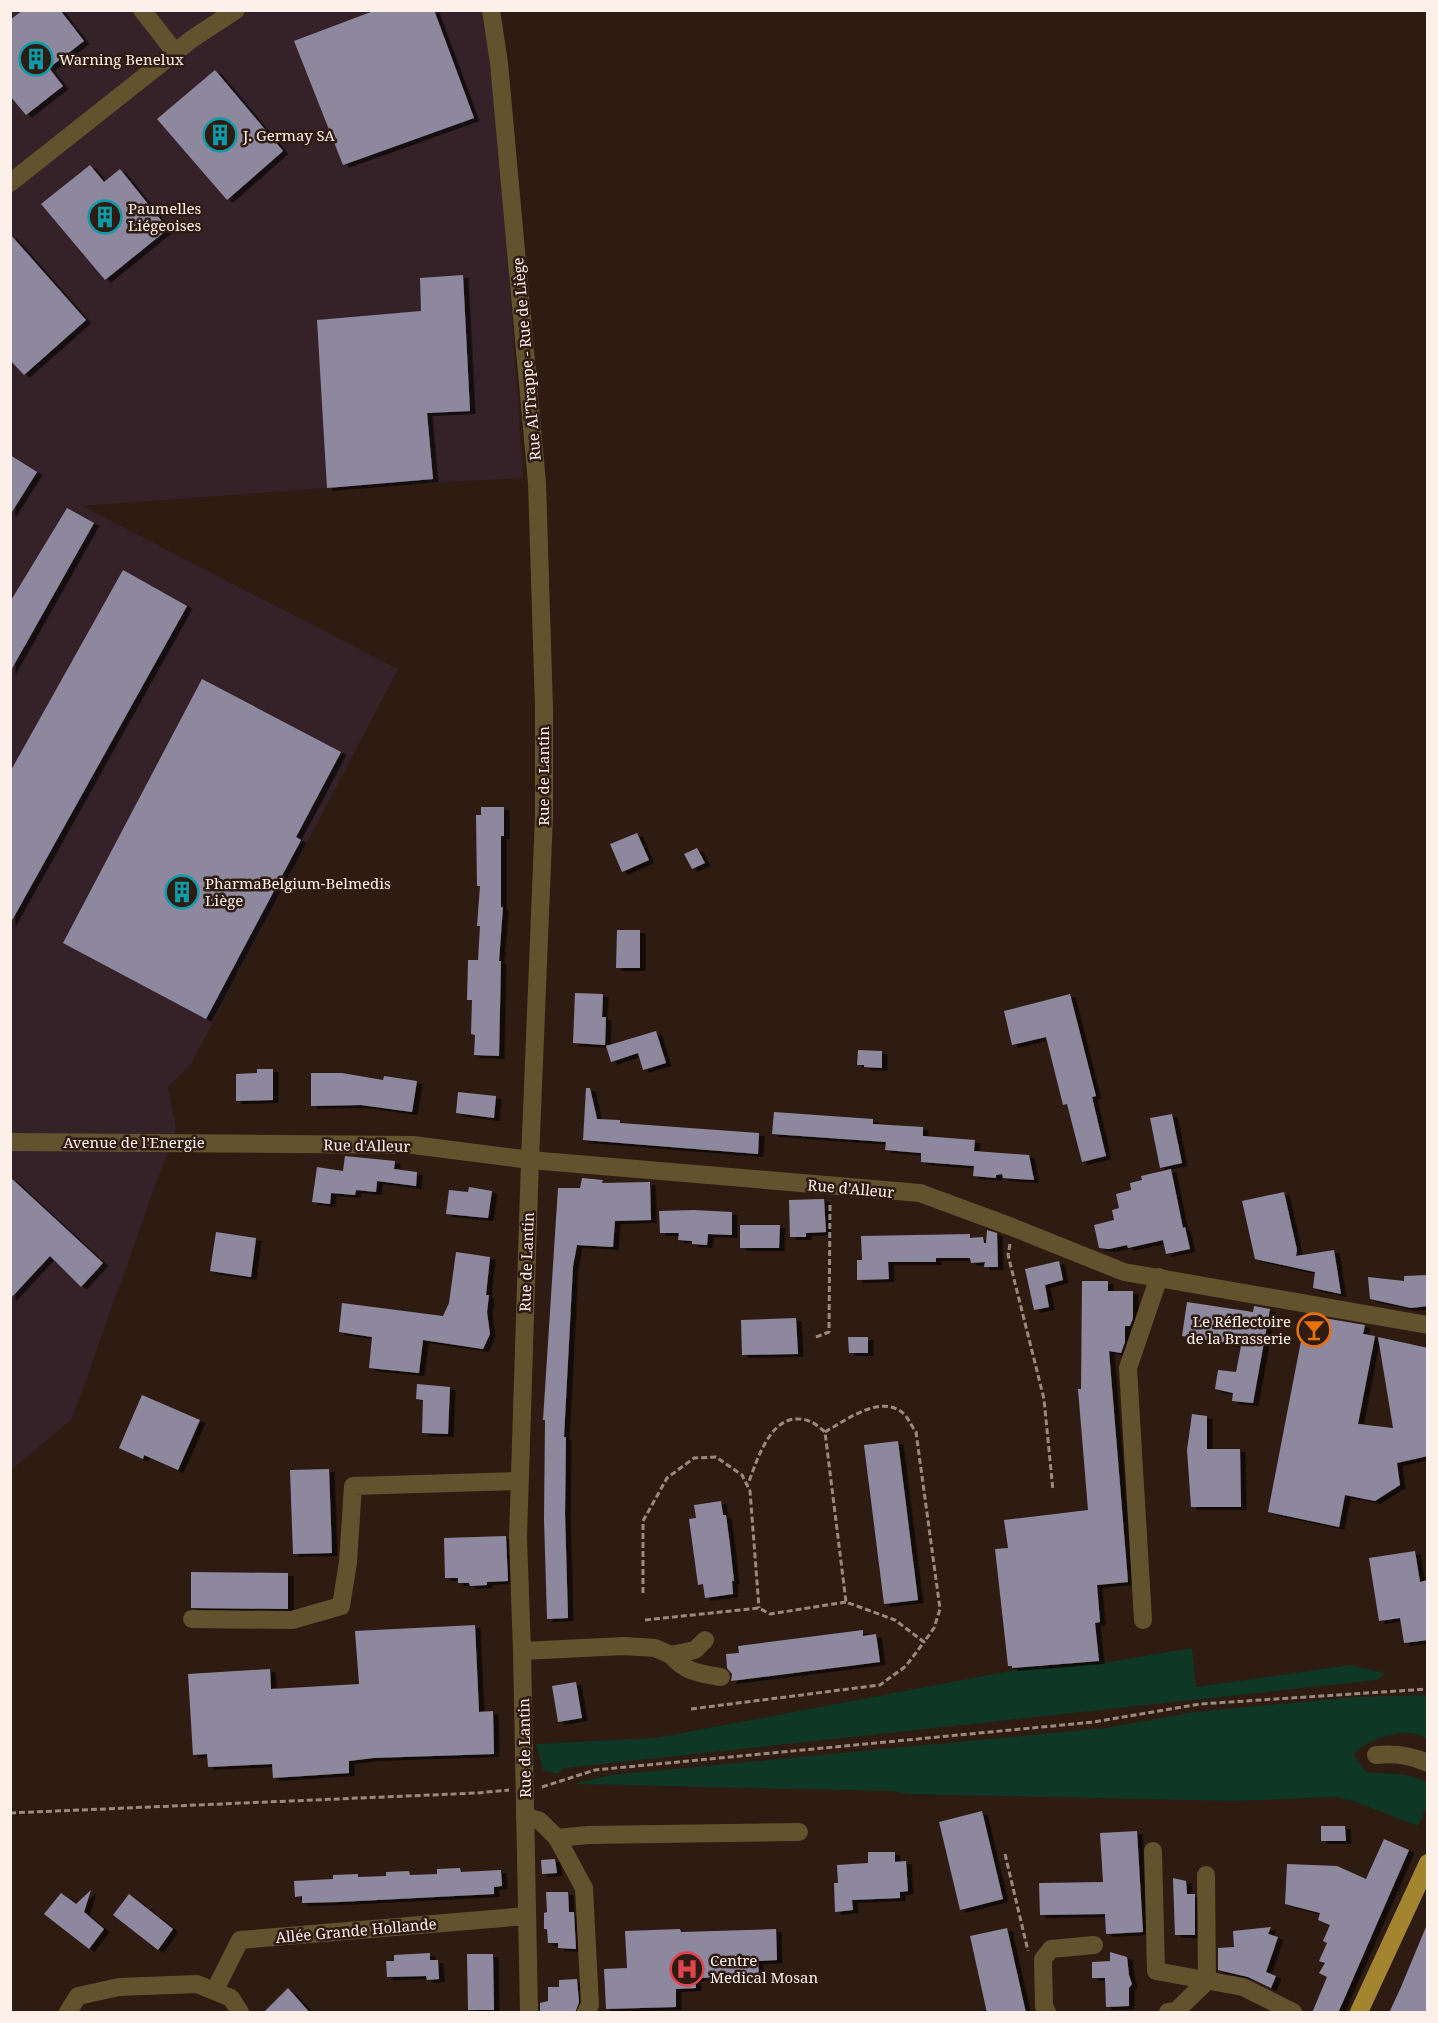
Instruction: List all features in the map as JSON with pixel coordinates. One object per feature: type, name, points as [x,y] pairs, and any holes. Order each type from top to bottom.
[{"type":"main road","points":[[1359,2013],[1428,1863]]},
{"type":"street","points":[[142,10],[175,52]]},
{"type":"street","points":[[10,183],[175,52],[236,10]]},
{"type":"street","name":"Rue Al'Trappe - Rue de Liège","points":[[491,10],[499,63],[537,483],[544,708]]},
{"type":"street","name":"Rue de Lantin","points":[[529,2013],[518,1481],[544,816],[544,708]]},
{"type":"street","name":"Avenue de l'Energie","points":[[10,1142],[256,1143]]},
{"type":"street","name":"Rue d'Alleur","points":[[256,1143],[413,1145],[530,1160],[920,1193],[1124,1272],[1428,1325]]},
{"type":"street","points":[[1143,1620],[1128,1368],[1159,1277]]},
{"type":"street","points":[[192,1619],[292,1620],[341,1606],[348,1562],[353,1486],[518,1481]]},
{"type":"street","points":[[671,1655],[695,1650],[705,1640]]},
{"type":"street","points":[[522,1651],[624,1646],[655,1648],[671,1655],[682,1666],[698,1673],[721,1677]]},
{"type":"street","points":[[1376,1755],[1395,1753],[1428,1763]]},
{"type":"street","name":"Rue de Lantin","points":[[525,1816],[540,1821],[556,1838],[584,1888],[590,2005],[586,2013]]},
{"type":"street","points":[[556,1838],[588,1835],[799,1832]]},
{"type":"street","points":[[1153,1851],[1156,1971],[1243,1987],[1293,2013]]},
{"type":"street","points":[[1167,2013],[1176,2011],[1207,1981],[1206,1875]]},
{"type":"street","name":"Allée Grande Hollande","points":[[215,1990],[240,1940],[528,1916]]},
{"type":"street","points":[[1047,2013],[1044,2006],[1043,1959],[1051,1949],[1094,1945]]},
{"type":"street","points":[[68,2013],[78,1996],[119,1987],[196,1984],[231,1998],[240,2013]]},
{"type":"path","points":[[816,1337],[830,1332],[830,1186]]},
{"type":"path","points":[[1012,1227],[1008,1255],[1044,1400],[1053,1491]]},
{"type":"path","points":[[691,1709],[880,1685],[906,1666],[934,1628],[940,1609],[916,1432],[904,1414],[889,1407],[872,1408],[825,1432]]},
{"type":"path","points":[[748,1484],[765,1442],[780,1424],[791,1419],[810,1421],[825,1432],[846,1602]]},
{"type":"path","points":[[643,1593],[643,1521],[667,1478],[694,1458],[716,1457],[742,1475],[750,1491],[759,1608]]},
{"type":"path","points":[[645,1620],[759,1608],[770,1614],[846,1602],[895,1620],[924,1642]]},
{"type":"path","points":[[10,1813],[477,1793],[537,1788],[595,1770],[1094,1722],[1200,1704],[1428,1689]]},
{"type":"path","points":[[1005,1854],[1028,1954],[1043,1966]]},
{"type":"shaded area","points":[[11,11],[493,11],[523,478],[327,488],[82,506],[398,669],[190,1066],[168,1087],[176,1128],[72,1419],[11,1470]]},
{"type":"green space","points":[[1192,1648],[1196,1687],[1350,1665],[1385,1673],[1377,1680],[565,1768],[556,1774],[543,1770],[536,1744],[656,1738],[1010,1671],[1103,1663]]},
{"type":"green space","points":[[1427,1695],[1427,1738],[1408,1733],[1394,1734],[1371,1742],[1354,1755],[1366,1772],[1407,1775],[1427,1784],[1427,1806],[1418,1826],[1353,1801],[1335,1797],[1233,1801],[574,1784],[610,1775],[1105,1728],[1194,1712],[1357,1697]]},
{"type":"building","name":"Warning Benelux","points":[[23,10],[60,10],[84,41],[49,68],[63,86],[26,115],[10,96],[10,20]]},
{"type":"building","points":[[376,10],[434,10],[474,118],[343,165],[294,41]]},
{"type":"building","name":"J. Germay SA","points":[[215,70],[283,151],[227,200],[157,119]]},
{"type":"building","name":"Paumelles Liégeoises","points":[[90,165],[104,182],[120,169],[168,229],[105,280],[41,204]]},
{"type":"building","points":[[10,234],[86,320],[24,375],[10,360]]},
{"type":"building","points":[[463,275],[470,411],[427,413],[433,479],[327,488],[317,320],[421,311],[420,278]]},
{"type":"building","points":[[10,455],[37,472],[10,515]]},
{"type":"building","points":[[67,508],[94,523],[10,672],[10,602]]},
{"type":"building","points":[[123,570],[187,606],[10,924],[10,772]]},
{"type":"building","name":"PharmaBelgium-Belmedis Liège","points":[[202,679],[341,752],[296,837],[301,840],[206,1019],[63,943]]},
{"type":"building","points":[[481,807],[504,807],[504,836],[501,836],[501,907],[503,907],[499,961],[501,961],[499,1056],[474,1055],[475,1035],[471,1034],[472,1000],[467,1000],[468,960],[478,960],[480,926],[477,926],[480,886],[477,886],[476,815],[481,815]]},
{"type":"building","points":[[637,833],[649,860],[622,872],[610,844]]},
{"type":"building","points":[[697,848],[705,863],[692,869],[684,854]]},
{"type":"building","points":[[617,930],[640,930],[640,968],[616,968]]},
{"type":"building","points":[[575,993],[603,994],[602,1017],[606,1017],[605,1045],[573,1043]]},
{"type":"building","points":[[1070,994],[1096,1096],[1092,1097],[1106,1156],[1082,1162],[1067,1104],[1063,1105],[1046,1037],[1012,1045],[1004,1011]]},
{"type":"building","points":[[656,1031],[666,1063],[643,1070],[638,1053],[611,1062],[606,1046]]},
{"type":"building","points":[[858,1050],[882,1051],[882,1068],[857,1065]]},
{"type":"building","points":[[257,1069],[273,1069],[273,1100],[236,1101],[236,1074],[257,1073]]},
{"type":"building","points":[[311,1073],[342,1073],[383,1080],[384,1076],[417,1081],[412,1112],[361,1105],[311,1106]]},
{"type":"building","points":[[586,1088],[590,1088],[597,1119],[620,1120],[620,1123],[759,1133],[758,1154],[583,1140]]},
{"type":"building","points":[[458,1092],[496,1096],[494,1118],[456,1113]]},
{"type":"building","points":[[774,1112],[873,1119],[873,1124],[923,1127],[923,1136],[975,1140],[974,1151],[1029,1155],[1034,1180],[1003,1178],[1002,1174],[996,1175],[996,1178],[973,1176],[974,1166],[921,1162],[921,1153],[885,1150],[886,1142],[772,1134]]},
{"type":"building","points":[[1172,1114],[1182,1163],[1160,1168],[1150,1118]]},
{"type":"building","points":[[345,1156],[395,1161],[394,1169],[417,1172],[416,1186],[377,1181],[376,1192],[356,1190],[355,1195],[331,1193],[330,1204],[312,1202],[317,1167],[343,1171]]},
{"type":"building","points":[[1171,1169],[1183,1228],[1185,1227],[1190,1249],[1166,1254],[1163,1240],[1128,1248],[1127,1245],[1109,1249],[1099,1248],[1094,1225],[1114,1220],[1112,1210],[1119,1208],[1116,1194],[1131,1190],[1130,1183],[1142,1180],[1141,1176]]},
{"type":"building","points":[[10,1177],[103,1263],[81,1287],[50,1256],[10,1299]]},
{"type":"building","points":[[582,1178],[603,1180],[602,1183],[650,1182],[651,1220],[615,1221],[613,1247],[577,1245],[573,1266],[564,1437],[566,1437],[565,1514],[568,1618],[547,1619],[544,1519],[545,1420],[543,1420],[558,1188],[580,1188]]},
{"type":"building","points":[[469,1187],[492,1191],[488,1218],[446,1214],[449,1190],[468,1192]]},
{"type":"building","points":[[1284,1192],[1297,1250],[1296,1256],[1334,1250],[1341,1294],[1313,1288],[1315,1272],[1255,1259],[1242,1201]]},
{"type":"building","points":[[824,1199],[826,1232],[806,1233],[806,1237],[790,1237],[789,1200]]},
{"type":"building","points":[[659,1211],[732,1212],[732,1235],[708,1234],[707,1245],[678,1240],[679,1233],[660,1233]]},
{"type":"building","points":[[740,1225],[780,1225],[779,1248],[740,1248]]},
{"type":"building","points":[[987,1230],[997,1233],[998,1267],[984,1267],[985,1262],[971,1263],[970,1258],[936,1258],[936,1262],[888,1262],[889,1279],[857,1280],[857,1260],[862,1260],[861,1236],[970,1234],[970,1238],[983,1237],[986,1243]]},
{"type":"building","points":[[216,1232],[256,1238],[251,1277],[210,1271]]},
{"type":"building","points":[[456,1252],[490,1257],[486,1295],[489,1295],[487,1312],[490,1334],[483,1349],[423,1340],[419,1373],[369,1368],[372,1337],[339,1332],[342,1303],[443,1316],[449,1303]]},
{"type":"building","points":[[1059,1261],[1063,1280],[1045,1285],[1049,1307],[1034,1310],[1025,1269]]},
{"type":"building","points":[[1428,1275],[1428,1306],[1411,1308],[1370,1299],[1368,1277],[1404,1281],[1404,1276]]},
{"type":"building","points":[[1082,1281],[1108,1281],[1108,1291],[1133,1291],[1133,1318],[1130,1326],[1125,1326],[1125,1342],[1121,1353],[1109,1351],[1128,1582],[1097,1585],[1100,1622],[1095,1623],[1099,1661],[1012,1668],[1008,1666],[995,1549],[1008,1548],[1004,1520],[1088,1510],[1078,1389],[1081,1389]]},
{"type":"building","points":[[1187,1302],[1253,1312],[1254,1306],[1270,1309],[1253,1403],[1232,1401],[1233,1393],[1215,1389],[1218,1370],[1236,1372],[1241,1346],[1182,1336]]},
{"type":"building","points":[[1306,1315],[1365,1325],[1363,1334],[1375,1336],[1358,1424],[1393,1428],[1378,1337],[1428,1348],[1428,1456],[1397,1463],[1400,1485],[1375,1501],[1345,1495],[1339,1527],[1268,1512]]},
{"type":"building","points":[[796,1318],[798,1354],[742,1355],[741,1320]]},
{"type":"building","points":[[848,1337],[868,1337],[868,1353],[849,1353]]},
{"type":"building","points":[[417,1384],[450,1387],[448,1434],[422,1433],[423,1400],[416,1399]]},
{"type":"building","points":[[142,1395],[200,1420],[178,1470],[144,1455],[143,1459],[119,1448]]},
{"type":"building","points":[[1192,1414],[1207,1416],[1207,1449],[1240,1449],[1241,1507],[1191,1507],[1187,1450]]},
{"type":"building","points":[[898,1441],[918,1600],[884,1604],[864,1445]]},
{"type":"building","points":[[329,1469],[332,1553],[293,1554],[290,1470]]},
{"type":"building","points":[[721,1501],[723,1515],[726,1515],[730,1545],[733,1594],[705,1598],[703,1584],[698,1585],[689,1519],[696,1518],[694,1505]]},
{"type":"building","points":[[506,1536],[508,1581],[470,1586],[469,1583],[458,1583],[458,1578],[445,1578],[444,1538]]},
{"type":"building","points":[[1415,1551],[1420,1582],[1428,1580],[1428,1640],[1404,1643],[1400,1618],[1379,1621],[1369,1558]]},
{"type":"building","points":[[191,1572],[288,1573],[288,1609],[191,1608]]},
{"type":"building","points":[[475,1625],[479,1712],[493,1711],[494,1754],[373,1758],[349,1761],[349,1773],[273,1778],[272,1764],[208,1767],[207,1754],[193,1755],[188,1674],[270,1669],[271,1689],[359,1684],[355,1631]]},
{"type":"building","points":[[863,1630],[863,1636],[876,1634],[880,1662],[731,1681],[732,1674],[727,1668],[726,1654],[739,1653],[738,1646]]},
{"type":"building","points":[[576,1682],[582,1718],[558,1722],[552,1686]]},
{"type":"building","points":[[982,1811],[1003,1899],[960,1910],[939,1822]]},
{"type":"building","points":[[1321,1826],[1345,1826],[1346,1841],[1321,1841]]},
{"type":"building","points":[[1137,1831],[1143,1932],[1106,1934],[1105,1914],[1040,1915],[1039,1883],[1103,1882],[1100,1833]]},
{"type":"building","points":[[1384,1839],[1409,1850],[1338,2013],[1312,2013],[1327,1977],[1319,1973],[1325,1963],[1319,1961],[1327,1943],[1323,1941],[1330,1925],[1318,1920],[1320,1913],[1285,1904],[1287,1864],[1337,1866],[1366,1879]]},
{"type":"building","points":[[868,1852],[895,1852],[895,1862],[906,1861],[908,1891],[900,1892],[900,1898],[852,1900],[853,1910],[835,1912],[834,1883],[838,1883],[837,1865],[868,1863]]},
{"type":"building","points":[[555,1859],[557,1873],[542,1874],[541,1860]]},
{"type":"building","points":[[460,1868],[461,1872],[501,1870],[502,1886],[494,1887],[494,1894],[302,1903],[302,1896],[295,1897],[294,1881],[333,1879],[333,1875],[386,1876],[386,1872],[409,1871],[410,1875],[437,1874],[437,1869]]},
{"type":"building","points":[[1173,1878],[1186,1881],[1187,1894],[1195,1894],[1195,1935],[1175,1935]]},
{"type":"building","points":[[91,1890],[84,1912],[104,1929],[89,1949],[44,1914],[61,1893],[76,1904]]},
{"type":"building","points":[[546,1892],[568,1892],[569,1912],[574,1912],[576,1949],[558,1948],[558,1943],[548,1943],[547,1929],[544,1929],[544,1913],[547,1912]]},
{"type":"building","points":[[129,1894],[173,1929],[158,1950],[113,1915]]},
{"type":"building","points":[[1428,1922],[1428,2013],[1389,2013],[1401,1987]]},
{"type":"building","points":[[1271,1927],[1268,1934],[1278,1937],[1266,1972],[1276,1976],[1271,1988],[1248,1977],[1218,1970],[1218,1948],[1234,1947],[1233,1931]]},
{"type":"building","points":[[1007,1928],[1026,2013],[987,2013],[970,1936]]},
{"type":"building","name":"Centre Medical Mosan","points":[[680,1929],[681,1932],[776,1929],[777,1960],[758,1961],[759,1976],[695,1978],[696,1988],[676,1989],[676,2007],[606,2009],[604,1969],[627,1968],[625,1931]]},
{"type":"building","points":[[1110,1952],[1127,1957],[1132,1984],[1129,1988],[1129,2006],[1106,2007],[1105,1978],[1092,1978],[1092,1962],[1110,1961]]},
{"type":"building","points":[[430,1953],[430,1960],[438,1960],[439,1979],[427,1980],[426,1976],[387,1977],[386,1961],[394,1961],[394,1955]]},
{"type":"building","points":[[467,1954],[493,1954],[494,2010],[468,2010]]},
{"type":"building","points":[[577,1979],[579,2002],[575,2013],[540,2013],[540,2003],[548,2001],[548,1987],[559,1987],[559,1980]]},
{"type":"building","points":[[288,1988],[310,2013],[263,2013]]},
{"type":"place","name":"Warning Benelux","points":[[36,59]]},
{"type":"place","name":"J. Germay SA","points":[[220,135]]},
{"type":"place","name":"Paumelles Liégeoises","points":[[105,217]]},
{"type":"place","name":"PharmaBelgium-Belmedis Liège","points":[[182,892]]},
{"type":"place","name":"Le Réflectoire de la Brasserie","points":[[1314,1330]]},
{"type":"place","name":"Centre Medical Mosan","points":[[687,1969]]}]
